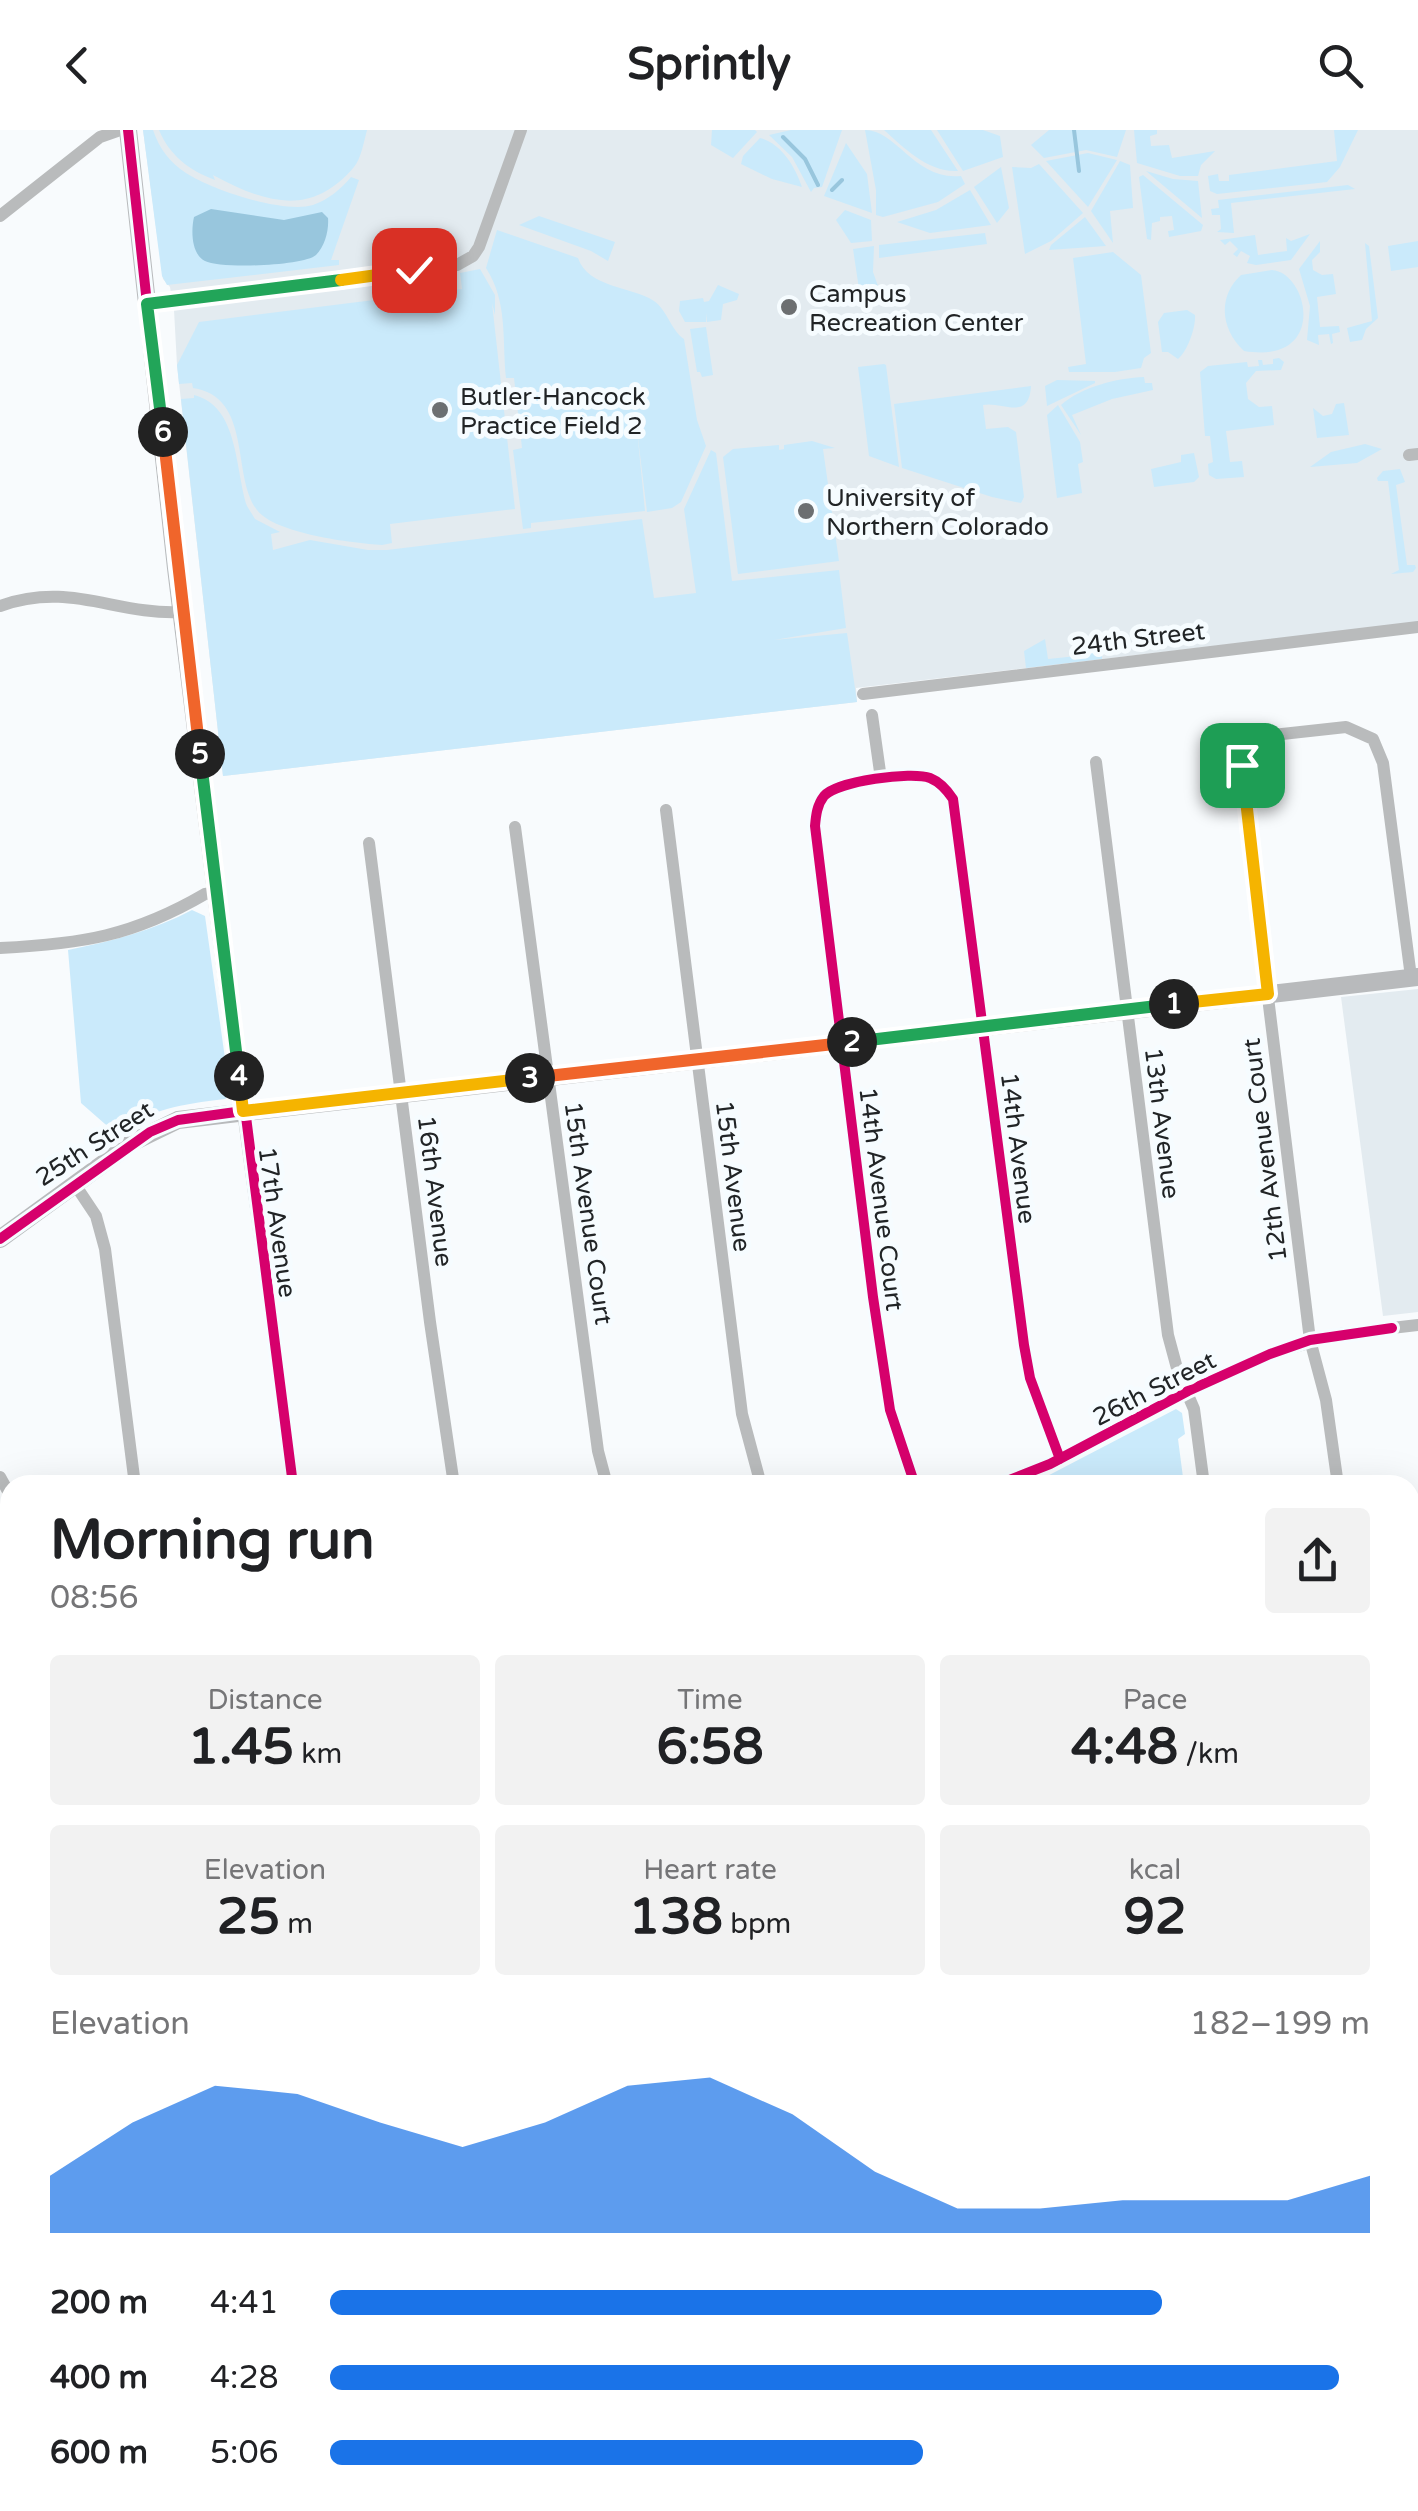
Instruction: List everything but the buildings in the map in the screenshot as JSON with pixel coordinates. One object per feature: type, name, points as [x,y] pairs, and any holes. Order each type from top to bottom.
[{"type":"street","points":[[0,216],[90,144],[124,130]]},
{"type":"street","name":"17th Avenue","points":[[124,130],[243,1111],[292,1475]]},
{"type":"street","points":[[147,304],[457,265],[480,247],[522,130]]},
{"type":"street","points":[[0,606],[21,598],[68,596],[182,612]]},
{"type":"street","name":"24th Street","points":[[863,694],[1418,627]]},
{"type":"street","points":[[872,715],[880,780]]},
{"type":"street","name":"12th Avenue Court","points":[[1337,1475],[1326,1400],[1310,1340],[1242,765],[1261,739],[1304,730],[1352,727],[1373,739],[1380,750],[1414,977]]},
{"type":"street","name":"13th Avenue","points":[[1096,762],[1168,1335],[1194,1409],[1203,1475]]},
{"type":"street","name":"14th Avenue","points":[[880,780],[930,778],[953,799],[1024,1344],[1030,1378],[1060,1459]]},
{"type":"street","name":"14th Avenue Court","points":[[880,780],[841,784],[825,796],[815,826],[873,1297],[890,1410],[912,1475]]},
{"type":"street","name":"15th Avenue","points":[[666,810],[742,1414],[758,1475]]},
{"type":"street","name":"15th Avenue Court","points":[[515,827],[604,1475]]},
{"type":"street","name":"16th Avenue","points":[[370,843],[453,1475]]},
{"type":"street","points":[[0,948],[69,944],[132,930],[205,894],[218,892]]},
{"type":"street","name":"25th Street","points":[[0,1239],[133,1142],[166,1124],[243,1111],[1414,977]]},
{"type":"street","points":[[74,1183],[96,1216],[105,1249],[134,1475]]},
{"type":"street","name":"26th Street","points":[[1021,1475],[1248,1362],[1310,1340],[1418,1325]]},
{"type":"shaded area","name":"University of Northern Colorado","points":[[143,130],[1418,130],[1418,622],[856,688],[857,702],[223,776],[174,310],[170,287],[163,279]]},
{"type":"shaded area","points":[[143,130],[153,130],[166,154],[186,173],[230,193],[267,203],[313,205],[334,194],[351,177],[359,180],[331,260],[339,260],[339,265],[167,285],[162,276]]},
{"type":"shaded area","points":[[159,130],[367,130],[356,164],[338,183],[321,194],[287,201],[251,193],[213,175],[215,180],[197,172],[175,155]]},
{"type":"shaded area","points":[[712,130],[757,132],[733,158],[711,145]]},
{"type":"shaded area","points":[[791,130],[842,130],[822,187],[811,192],[792,157],[769,135]]},
{"type":"shaded area","points":[[865,130],[887,138],[931,171],[961,176],[965,184],[938,202],[883,217],[876,215],[876,190]]},
{"type":"shaded area","points":[[884,130],[931,130],[958,171],[927,164]]},
{"type":"shaded area","points":[[937,130],[983,130],[1000,136],[1003,157],[963,171]]},
{"type":"shaded area","points":[[1049,130],[1126,130],[1117,157],[1086,150],[1044,158],[1031,145]]},
{"type":"shaded area","points":[[1134,130],[1157,130],[1157,134],[1150,136],[1151,146],[1169,145],[1172,158],[1215,151],[1201,165],[1198,176],[1180,176],[1137,163]]},
{"type":"shaded area","points":[[1334,130],[1358,130],[1340,167],[1327,182],[1217,194],[1210,191],[1208,176],[1218,174],[1219,181],[1229,181],[1229,175],[1337,161]]},
{"type":"shaded area","points":[[760,138],[787,157],[802,187],[772,179],[741,164],[743,156]]},
{"type":"shaded area","points":[[846,143],[867,174],[872,213],[824,196]]},
{"type":"shaded area","points":[[1088,153],[1117,160],[1088,207],[1046,161]]},
{"type":"shaded area","points":[[1120,161],[1130,165],[1133,208],[1110,211],[1113,243],[1091,211]]},
{"type":"shaded area","points":[[1039,164],[1083,213],[1051,241],[1025,254],[1012,167],[1031,168]]},
{"type":"shaded area","points":[[1001,167],[1009,208],[997,223],[974,187]]},
{"type":"shaded area","points":[[1146,171],[1198,181],[1202,218]]},
{"type":"shaded area","points":[[1143,175],[1203,225],[1201,231],[1169,237],[1168,231],[1174,230],[1172,216],[1160,217],[1160,221],[1152,223],[1151,240],[1147,239],[1139,177]]},
{"type":"shaded area","points":[[1348,185],[1355,189],[1231,203],[1234,233],[1217,232],[1221,229],[1220,215],[1212,215],[1211,209],[1219,208],[1218,200]]},
{"type":"shaded area","points":[[970,190],[991,225],[930,233],[897,222],[936,210]]},
{"type":"shaded area","points":[[211,209],[284,220],[322,212],[328,218],[327,233],[319,251],[308,259],[262,265],[214,263],[200,258],[192,235],[194,217]]},
{"type":"shaded area","points":[[845,210],[871,220],[872,241],[851,243],[836,220]]},
{"type":"shaded area","points":[[539,216],[615,242],[608,261],[519,225]]},
{"type":"shaded area","points":[[1085,217],[1106,246],[1049,250],[1051,245]]},
{"type":"shaded area","points":[[497,230],[578,258],[583,268],[600,281],[654,301],[684,339],[697,420],[706,446],[681,502],[672,508],[647,512],[637,430],[645,511],[531,523],[531,528],[523,529],[513,450],[522,448],[514,378],[506,378],[501,307],[486,268]]},
{"type":"shaded area","points":[[985,233],[987,244],[879,258],[879,245]]},
{"type":"shaded area","points":[[1310,234],[1291,260],[1256,265],[1247,263],[1250,256],[1241,251],[1237,257],[1233,254],[1238,249],[1230,241],[1225,245],[1220,240],[1255,235],[1258,255],[1287,251],[1286,238],[1291,241]]},
{"type":"shaded area","points":[[1320,241],[1320,252],[1312,260],[1313,270],[1322,275],[1333,274],[1336,294],[1317,297],[1320,327],[1339,326],[1340,332],[1332,334],[1331,344],[1329,334],[1318,335],[1319,345],[1307,340],[1310,306],[1299,269]]},
{"type":"shaded area","points":[[1418,241],[1418,267],[1391,271],[1388,246]]},
{"type":"shaded area","points":[[1365,243],[1369,246],[1378,318],[1366,329],[1362,340],[1350,342],[1347,328],[1372,321]]},
{"type":"shaded area","points":[[874,246],[873,272],[883,300],[861,302],[853,249]]},
{"type":"shaded area","points":[[1113,252],[1141,275],[1151,353],[1144,358],[1141,368],[1069,372],[1068,367],[1086,364],[1073,258]]},
{"type":"shaded area","points":[[480,269],[495,295],[495,315],[492,303],[515,509],[390,524],[392,543],[382,545],[297,531],[257,510],[249,495],[238,440],[225,406],[212,394],[193,388],[192,383],[179,384],[177,365],[199,322],[462,289],[460,273]]},
{"type":"shaded area","points":[[1272,270],[1285,275],[1302,301],[1300,332],[1289,345],[1271,352],[1244,351],[1227,324],[1228,293],[1241,275]]},
{"type":"shaded area","points":[[718,285],[739,294],[737,300],[723,304],[721,320],[707,322],[706,313],[706,322],[685,322],[679,311],[680,301],[709,301]]},
{"type":"shaded area","points":[[1187,310],[1195,315],[1194,326],[1178,359],[1162,352],[1158,322],[1164,313]]},
{"type":"shaded area","points":[[706,327],[713,375],[702,377],[697,372],[690,329]]},
{"type":"shaded area","points":[[1273,359],[1284,362],[1281,370],[1256,371],[1246,383],[1248,399],[1259,407],[1272,406],[1274,425],[1226,431],[1230,462],[1242,461],[1244,477],[1216,479],[1209,475],[1208,464],[1213,462],[1210,436],[1205,436],[1200,372],[1208,366],[1247,362],[1248,367],[1259,366],[1258,360],[1263,365],[1273,364]]},
{"type":"shaded area","points":[[884,364],[899,467],[869,456],[858,367]]},
{"type":"shaded area","points":[[1144,377],[1145,383],[1152,383],[1153,390],[1112,399],[1072,415],[1081,435],[1061,405],[1100,385]]},
{"type":"shaded area","points":[[1057,380],[1095,383],[1047,406],[1045,386]]},
{"type":"shaded area","points":[[1031,386],[1029,397],[1020,407],[983,405],[986,429],[1008,427],[1016,432],[1024,497],[1021,503],[902,468],[894,404]]},
{"type":"shaded area","points":[[194,395],[209,401],[227,425],[247,506],[255,519],[280,532],[271,534],[273,550],[310,540],[387,550],[642,519],[654,598],[696,593],[684,509],[711,450],[716,453],[732,581],[839,570],[846,628],[774,640],[847,633],[857,702],[223,776],[181,399]]},
{"type":"shaded area","points":[[1344,403],[1349,435],[1317,438],[1313,408],[1323,416],[1332,414],[1336,404]]},
{"type":"shaded area","points":[[1058,405],[1080,442],[1083,462],[1078,464],[1082,493],[1057,498],[1047,415]]},
{"type":"shaded area","points":[[812,441],[835,448],[823,449],[839,561],[738,574],[723,457],[733,449],[779,445],[779,450],[784,445]]},
{"type":"shaded area","points":[[1365,444],[1382,449],[1357,463],[1310,467],[1331,452]]},
{"type":"shaded area","points":[[1194,453],[1199,477],[1194,482],[1154,487],[1151,469],[1181,462],[1181,455]]},
{"type":"shaded area","points":[[1400,469],[1405,482],[1396,485],[1407,565],[1416,568],[1413,572],[1391,574],[1399,570],[1388,481],[1377,478],[1383,471]]},
{"type":"shaded area","points":[[1085,635],[1102,643],[1102,659],[1026,668],[1024,651],[1045,639],[1048,659],[1087,655]]},
{"type":"shaded area","points":[[192,910],[205,916],[230,1094],[225,1099],[154,1113],[113,1131],[81,1103],[68,950],[132,934]]},
{"type":"shaded area","points":[[1418,989],[1418,1312],[1383,1316],[1341,997]]},
{"type":"shaded area","points":[[1176,1409],[1182,1413],[1185,1434],[1178,1439],[1183,1475],[1049,1475]]},
{"type":"waterway","points":[[1074,130],[1079,171]]},
{"type":"waterway","points":[[783,137],[805,159],[818,185]]},
{"type":"waterway","points":[[832,190],[842,180]]},
{"type":"cycle path","points":[[128,130],[176,568],[292,1475]]},
{"type":"cycle path","points":[[912,1475],[890,1410],[873,1297],[815,826],[824,796],[844,786],[875,779],[930,778],[953,799],[1024,1345],[1030,1378],[1060,1459]]},
{"type":"cycle path","points":[[0,1239],[150,1132],[178,1120],[243,1111]]},
{"type":"cycle path","points":[[1022,1475],[1270,1354],[1310,1340],[1392,1328]]},
{"type":"place","name":"Campus Recreation Center","points":[[789,307]]},
{"type":"place","name":"Butler-Hancock Practice Field 2","points":[[440,410]]},
{"type":"place","name":"University of Northern Colorado","points":[[806,511]]},
{"type":"route","points":[[414,270],[147,304],[243,1111],[1268,994],[1242,765]]}]
